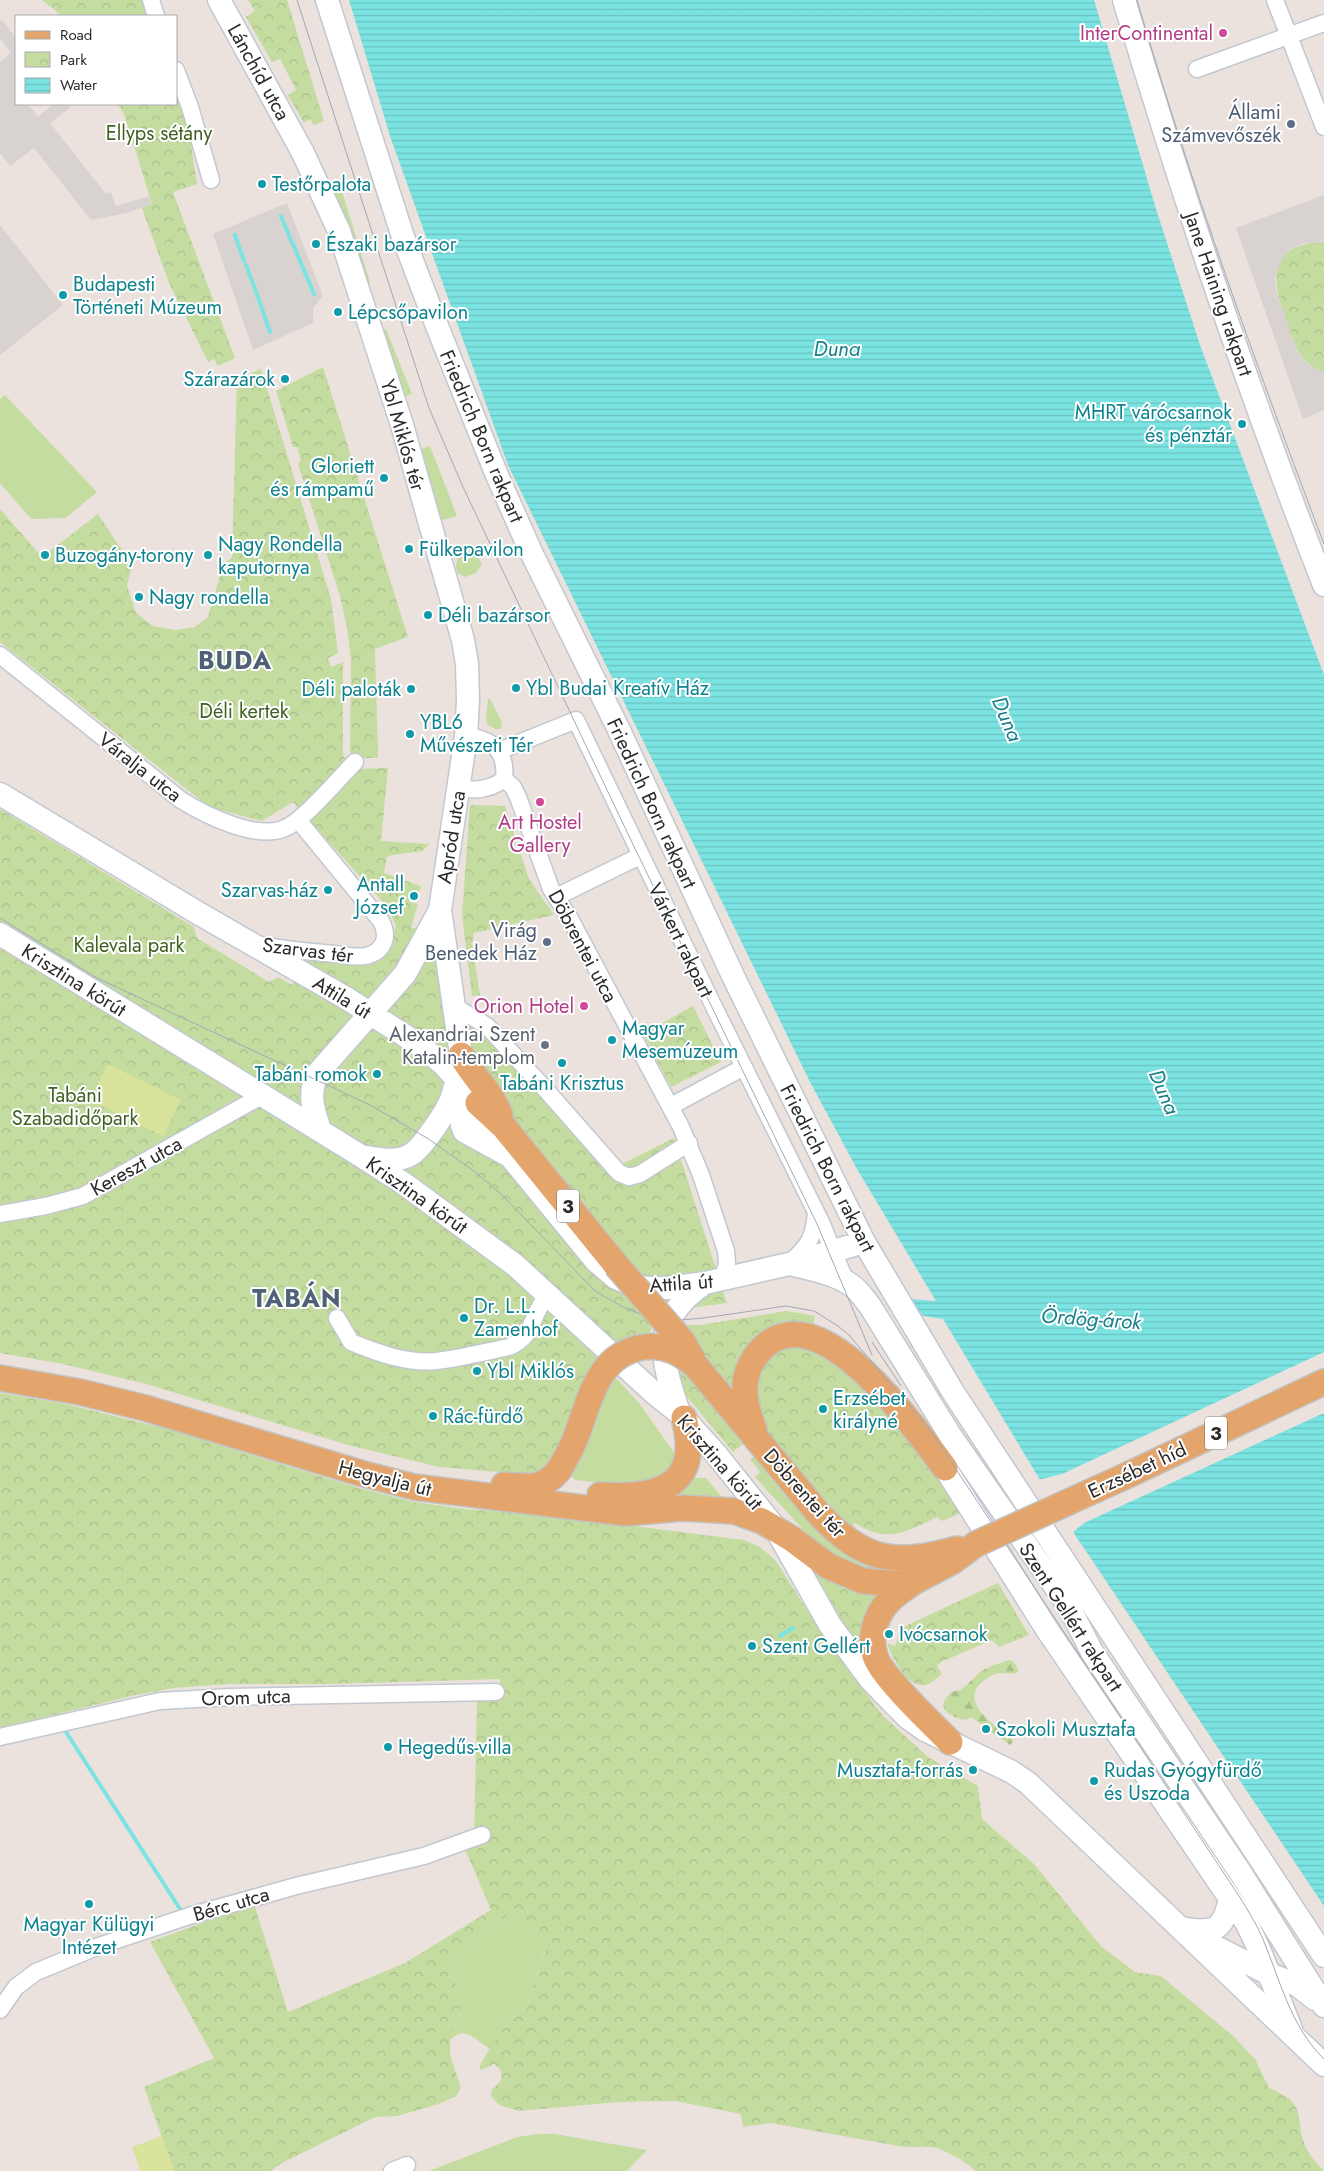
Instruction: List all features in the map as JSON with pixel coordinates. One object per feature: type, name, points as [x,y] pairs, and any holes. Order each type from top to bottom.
[{"type":"main road","name":"Lánchíd utca","points":[[219,0],[298,144]]},
{"type":"main road","name":"Friedrich Born rakpart","points":[[327,0],[403,237],[436,326],[496,473],[531,552],[614,720],[734,978],[864,1242],[953,1392],[1016,1490],[1324,1956]]},
{"type":"main road","name":"Jane Haining rakpart","points":[[1124,0],[1214,286],[1324,585]]},
{"type":"main road","name":"Ybl Miklós tér","points":[[298,144],[315,177],[345,246],[402,425],[463,640],[467,664],[468,700],[462,764]]},
{"type":"main road","name":"Apród utca","points":[[462,764],[440,910],[454,1006],[463,1110],[462,1125],[464,1131],[514,1151]]},
{"type":"main road","name":"Attila út","points":[[0,794],[371,1014],[418,1044],[444,1064],[459,1067],[478,1103],[484,1120],[514,1151],[596,1261],[616,1278],[632,1285],[648,1288],[668,1288],[720,1280]]},
{"type":"main road","name":"Apród utca","points":[[371,1014],[405,974],[440,910]]},
{"type":"main road","name":"Krisztina körút","points":[[0,934],[361,1156],[403,1183],[508,1259],[549,1294],[654,1393],[682,1416],[726,1466],[776,1529]]},
{"type":"main road","name":"3","points":[[320,1130],[311,1106],[311,1091],[317,1074],[371,1014]]},
{"type":"main road","points":[[361,1156],[393,1160],[409,1156],[420,1149],[450,1101],[459,1067]]},
{"type":"main road","name":"3","points":[[459,1067],[468,1068],[496,1105],[514,1151],[682,1341],[696,1366]]},
{"type":"main road","points":[[478,1103],[504,1127]]},
{"type":"main road","points":[[682,1416],[664,1366],[665,1337],[670,1321],[680,1303],[720,1280],[789,1264],[864,1242]]},
{"type":"main road","name":"Szent Gellért rakpart","points":[[789,1264],[846,1282],[858,1291],[870,1306],[950,1435],[1068,1605],[1092,1652],[1240,1872],[1324,2006]]},
{"type":"main road","points":[[766,1450],[748,1413],[744,1380],[748,1367],[769,1342],[782,1336],[796,1334],[812,1336],[841,1352],[857,1366],[920,1435],[944,1468]]},
{"type":"main road","points":[[528,1486],[544,1484],[559,1470],[571,1450],[597,1380],[605,1369],[620,1355],[642,1348],[661,1347],[680,1354],[696,1366]]},
{"type":"main road","name":"Hegyalja út","points":[[0,1361],[46,1369],[128,1388],[411,1471],[471,1481],[606,1495],[632,1496],[657,1490],[677,1479],[687,1462],[689,1444],[682,1416]]},
{"type":"main road","name":"Döbrentei tér","points":[[696,1366],[836,1533],[867,1552],[883,1556],[917,1558],[976,1544]]},
{"type":"main road","name":"Hegyalja út","points":[[0,1378],[80,1392],[144,1408],[360,1473],[414,1487],[625,1513],[683,1508],[725,1510],[748,1515],[776,1529]]},
{"type":"main road","name":"Erzsébet híd","points":[[976,1544],[1130,1474],[1324,1382]]},
{"type":"main road","name":"Szent Gellért rakpart","points":[[944,1468],[1048,1631],[1250,1931],[1296,2038]]},
{"type":"main road","name":"3","points":[[776,1529],[828,1566],[851,1577],[890,1584],[917,1580],[953,1561],[976,1544]]},
{"type":"main road","name":"Szent Gellért rakpart","points":[[776,1529],[830,1625],[870,1679],[908,1718],[950,1742],[1012,1772],[1028,1783],[1324,2065]]},
{"type":"main road","points":[[917,1580],[889,1601],[879,1614],[874,1629],[875,1656],[902,1692],[950,1742]]},
{"type":"main road","points":[[1182,1928],[1199,1931],[1214,1930],[1220,1927],[1225,1920],[1230,1899]]},
{"type":"main road","name":"Szent Gellért rakpart","points":[[1182,1928],[1269,1974],[1297,1985],[1324,2006]]},
{"type":"street","points":[[150,0],[156,15]]},
{"type":"street","points":[[1275,0],[1324,127]]},
{"type":"street","points":[[1197,69],[1324,23]]},
{"type":"street","points":[[178,75],[190,107],[211,180]]},
{"type":"street","name":"Váralja utca","points":[[0,655],[180,800],[201,812],[222,820],[270,832],[284,829],[298,820],[355,762]]},
{"type":"street","name":"Várkert rakpart","points":[[499,751],[576,720],[640,856],[816,1213],[846,1282]]},
{"type":"street","points":[[466,736],[479,738],[490,743],[499,751]]},
{"type":"street","name":"Döbrentei utca","points":[[499,751],[504,763],[504,779],[513,787],[518,796],[545,873],[556,897],[671,1106],[689,1143],[726,1251],[727,1264],[720,1280]]},
{"type":"street","points":[[459,788],[478,790],[489,788],[504,779]]},
{"type":"street","name":"Szarvas tér","points":[[251,942],[297,951],[365,956],[377,951],[384,945],[386,929],[381,921],[298,820]]},
{"type":"street","points":[[556,897],[640,856]]},
{"type":"street","points":[[454,1006],[487,1026],[619,1173],[629,1177],[640,1174],[689,1143]]},
{"type":"street","points":[[671,1106],[744,1067]]},
{"type":"street","name":"Kereszt utca","points":[[0,1214],[46,1206],[83,1196],[263,1095]]},
{"type":"street","points":[[789,1264],[808,1244],[814,1230],[816,1213]]},
{"type":"street","points":[[337,1318],[351,1342],[382,1355],[423,1361],[437,1361],[509,1347],[519,1343],[530,1331],[536,1312],[549,1294]]},
{"type":"street","name":"Orom utca","points":[[0,1737],[160,1701],[230,1697],[496,1692]]},
{"type":"street","name":"Bérc utca","points":[[0,2010],[16,1987],[36,1972],[99,1946],[189,1916],[296,1886],[424,1856],[482,1835]]},
{"type":"street","points":[[392,2171],[408,2165]]},
{"type":"green space","points":[[42,0],[142,0],[149,15],[59,15]]},
{"type":"green space","points":[[248,0],[287,0],[324,121],[314,125],[310,119],[304,123],[288,95],[296,90],[280,59],[272,62],[246,17],[255,11]]},
{"type":"green space","name":"Ellyps sétány","points":[[178,92],[186,112],[197,184],[173,192],[235,358],[218,366],[214,359],[208,362],[169,283],[142,208],[152,204],[124,114],[119,105],[178,105]]},
{"type":"green space","points":[[340,185],[370,282],[369,284],[333,188]]},
{"type":"green space","points":[[1317,242],[1324,243],[1324,372],[1309,364],[1295,346],[1278,296],[1276,283],[1277,271],[1281,261],[1288,252],[1300,246]]},
{"type":"green space","points":[[386,329],[412,394],[404,397],[381,331]]},
{"type":"green space","points":[[323,367],[408,637],[375,649],[378,758],[355,758],[350,752],[351,660],[347,627],[340,596],[298,464],[301,460],[297,447],[293,447],[276,391]]},
{"type":"green space","points":[[261,369],[331,599],[338,653],[328,658],[331,667],[343,662],[343,756],[357,769],[388,768],[381,841],[430,844],[422,851],[387,856],[384,873],[421,886],[420,891],[411,892],[409,902],[418,904],[411,928],[440,930],[452,1017],[482,1033],[608,1171],[674,1138],[727,1303],[667,1311],[652,1326],[649,1336],[632,1339],[556,1455],[542,1471],[532,1475],[439,1467],[348,1445],[146,1384],[63,1364],[0,1353],[0,809],[194,927],[197,938],[269,982],[278,977],[292,985],[309,957],[388,949],[396,926],[388,908],[293,802],[262,821],[209,807],[0,642],[0,509],[42,557],[98,514],[132,565],[127,586],[136,613],[153,626],[175,630],[195,627],[208,617],[223,565],[232,557],[237,379]]},
{"type":"green space","points":[[5,395],[97,492],[66,518],[31,519],[0,483],[0,399]]},
{"type":"green space","points":[[430,446],[457,516],[436,522],[419,450]]},
{"type":"green space","points":[[465,553],[475,556],[482,564],[476,573],[465,577],[457,573],[456,567],[458,559]]},
{"type":"green space","points":[[488,699],[490,699],[502,722],[501,729],[495,729],[488,725],[486,720]]},
{"type":"green space","points":[[470,805],[505,806],[529,879],[554,915],[474,933],[472,943],[480,995],[472,996],[462,915]]},
{"type":"green space","points":[[693,1006],[721,1062],[671,1087],[643,1034]]},
{"type":"green space","points":[[108,1064],[181,1100],[163,1136],[90,1100]]},
{"type":"green space","points":[[787,1311],[815,1316],[810,1344],[844,1364],[921,1454],[961,1513],[942,1521],[937,1517],[897,1534],[877,1533],[855,1523],[850,1529],[825,1503],[764,1427],[733,1452],[683,1392],[674,1373],[677,1325],[700,1325]]},
{"type":"green space","points":[[614,1376],[639,1403],[680,1461],[672,1474],[632,1486],[575,1480],[568,1473],[604,1392]]},
{"type":"green space","points":[[0,1393],[66,1404],[167,1429],[359,1488],[414,1502],[465,1509],[548,1515],[744,1540],[760,1547],[776,1561],[824,1637],[883,1716],[928,1757],[978,1786],[982,1819],[1034,1864],[1101,1946],[1135,1972],[1161,1976],[1232,2035],[1255,2059],[1269,2088],[1283,2094],[1296,2108],[1304,2142],[1310,2155],[1324,2171],[976,2171],[960,2159],[938,2148],[904,2147],[771,2123],[743,2127],[741,2114],[675,2101],[619,2102],[519,2111],[499,2105],[491,2096],[492,2089],[501,2078],[500,2069],[494,2064],[481,2070],[479,2067],[493,2043],[508,2023],[528,2004],[546,1949],[518,1908],[487,1930],[451,1960],[450,1975],[460,1988],[460,2009],[450,2040],[450,2055],[461,2088],[456,2096],[439,2104],[397,2116],[375,2117],[280,2164],[271,2171],[174,2171],[144,2087],[214,2058],[150,1942],[254,1904],[288,2012],[405,1963],[491,1910],[462,1842],[474,1838],[477,1700],[500,1700],[500,1679],[327,1684],[229,1684],[174,1688],[136,1695],[0,1728]]},
{"type":"green space","points":[[757,1454],[838,1548],[868,1564],[901,1573],[856,1569],[820,1548],[755,1477],[760,1472],[750,1459]]},
{"type":"green space","points":[[689,1471],[696,1478],[706,1478],[721,1497],[696,1495],[663,1498]]},
{"type":"green space","points":[[812,1569],[865,1593],[878,1595],[865,1614],[862,1624],[863,1654],[827,1601],[810,1570]]},
{"type":"green space","points":[[998,1583],[1029,1635],[999,1647],[992,1640],[941,1662],[937,1666],[942,1674],[934,1681],[925,1685],[913,1682],[902,1672],[888,1646],[888,1643],[895,1646],[901,1628]]},
{"type":"green space","points":[[1008,1660],[1013,1661],[1018,1672],[1012,1674],[998,1673],[982,1682],[975,1691],[975,1700],[979,1709],[986,1717],[1014,1741],[1010,1745],[971,1717],[966,1720],[956,1717],[944,1708],[945,1699],[951,1693],[963,1688],[983,1670]]},
{"type":"green space","points":[[518,1908],[546,1948],[528,2004],[508,2023],[490,2049],[476,2038],[466,2034],[455,2035],[450,2040],[460,2009],[460,1988],[450,1975],[451,1960],[487,1930]]},
{"type":"green space","points":[[555,2134],[647,2150],[627,2171],[429,2171],[517,2137]]},
{"type":"green space","points":[[162,2136],[174,2171],[140,2171],[132,2147]]},
{"type":"shaded area","points":[[0,20],[3,21],[15,37],[15,105],[29,105],[38,117],[52,105],[68,105],[70,108],[50,123],[106,194],[111,192],[116,206],[149,196],[152,204],[127,213],[91,220],[34,148],[10,166],[0,153],[0,62],[11,53],[0,38]]},
{"type":"shaded area","points":[[1324,195],[1324,243],[1304,243],[1291,249],[1282,259],[1275,279],[1276,291],[1297,351],[1307,364],[1324,372],[1324,410],[1303,419],[1236,228]]},
{"type":"shaded area","points":[[287,203],[323,296],[313,308],[313,323],[253,350],[213,234]]},
{"type":"shaded area","points":[[0,225],[63,305],[0,355]]},
{"type":"water","name":"Duna","points":[[349,0],[1094,0],[1156,209],[1200,345],[1324,675],[1324,1906],[1057,1508],[943,1319],[919,1315],[911,1299],[936,1301],[857,1169],[810,1082],[508,465],[391,139]]},
{"type":"pier","points":[[1324,1352],[1324,1413],[1084,1523],[1072,1533],[1038,1480],[1062,1474]]},
{"type":"waterway","points":[[281,216],[292,243]]},
{"type":"waterway","points":[[235,235],[244,261]]},
{"type":"waterway","points":[[293,244],[314,294]]},
{"type":"waterway","points":[[246,265],[258,297]]},
{"type":"waterway","points":[[259,300],[270,332]]},
{"type":"waterway","points":[[780,1636],[793,1628]]},
{"type":"waterway","points":[[66,1732],[182,1912]]},
{"type":"tram line","points":[[297,0],[429,408],[463,487],[628,834],[817,1224],[872,1355]]},
{"type":"tram line","points":[[1137,0],[1179,137],[1225,274],[1324,544]]},
{"type":"tram line","points":[[0,918],[97,978],[370,1105],[427,1138],[474,1171],[503,1196],[595,1291],[623,1307],[643,1315],[670,1321],[786,1306],[814,1311],[849,1335],[932,1433],[1239,1896],[1260,1932],[1294,2017],[1302,2032],[1324,2059]]},
{"type":"tram line","points":[[872,1342],[901,1386]]},
{"type":"place","name":"InterContinental","points":[[1223,33]]},
{"type":"place","name":"Állami Számvevőszék","points":[[1291,124]]},
{"type":"place","name":"Testőrpalota","points":[[262,184]]},
{"type":"place","name":"Északi bazársor","points":[[316,244]]},
{"type":"place","name":"Budapesti Történeti Múzeum","points":[[63,295]]},
{"type":"place","name":"Lépcsőpavilon","points":[[338,312]]},
{"type":"place","name":"Szárazárok","points":[[285,379]]},
{"type":"place","name":"MHRT várócsarnok és pénztár","points":[[1242,424]]},
{"type":"place","name":"Gloriett és rámpamű","points":[[384,478]]},
{"type":"place","name":"Fülkepavilon","points":[[409,549]]},
{"type":"place","name":"Buzogány-torony","points":[[45,555]]},
{"type":"place","name":"Nagy Rondella kaputornya","points":[[208,555]]},
{"type":"place","name":"Nagy rondella","points":[[139,597]]},
{"type":"place","name":"Déli bazársor","points":[[428,615]]},
{"type":"place","name":"Ybl Budai Kreatív Ház","points":[[516,688]]},
{"type":"place","name":"Déli paloták","points":[[411,689]]},
{"type":"place","name":"YBL6 Művészeti Tér","points":[[410,734]]},
{"type":"place","name":"Art Hostel Gallery","points":[[540,802]]},
{"type":"place","name":"Szarvas-ház","points":[[328,890]]},
{"type":"place","name":"Antall József","points":[[414,896]]},
{"type":"place","name":"Virág Benedek Ház","points":[[547,942]]},
{"type":"place","name":"Orion Hotel","points":[[584,1006]]},
{"type":"place","name":"Magyar Mesemúzeum","points":[[612,1040]]},
{"type":"place","name":"Alexandriai Szent Katalin-templom","points":[[545,1045]]},
{"type":"place","name":"Tabáni Krisztus","points":[[562,1063]]},
{"type":"place","name":"Tabáni romok","points":[[377,1074]]},
{"type":"place","name":"Dr. L.L. Zamenhof","points":[[464,1318]]},
{"type":"place","name":"Ybl Miklós","points":[[477,1371]]},
{"type":"place","name":"Erzsébet királyné","points":[[823,1409]]},
{"type":"place","name":"Rác-fürdő","points":[[433,1416]]},
{"type":"place","name":"Ivócsarnok","points":[[889,1634]]},
{"type":"place","name":"Szent Gellért","points":[[752,1646]]},
{"type":"place","name":"Szokoli Musztafa","points":[[986,1729]]},
{"type":"place","name":"Hegedűs-villa","points":[[388,1747]]},
{"type":"place","name":"Musztafa-forrás","points":[[973,1770]]},
{"type":"place","name":"Rudas Gyógyfürdő és Uszoda","points":[[1094,1781]]},
{"type":"place","name":"Magyar Külügyi Intézet","points":[[89,1904]]},
{"type":"district","name":"BUDA","points":[[235,660]]},
{"type":"district","name":"TABÁN","points":[[297,1298]]},
{"type":"park label","name":"Déli kertek","points":[[244,711]]},
{"type":"park label","name":"Kalevala park","points":[[129,945]]},
{"type":"park label","name":"Tabáni Szabadidőpark","points":[[75,1106]]},
{"type":"water label","name":"Ördög-árok","points":[[1091,1319]]}]
